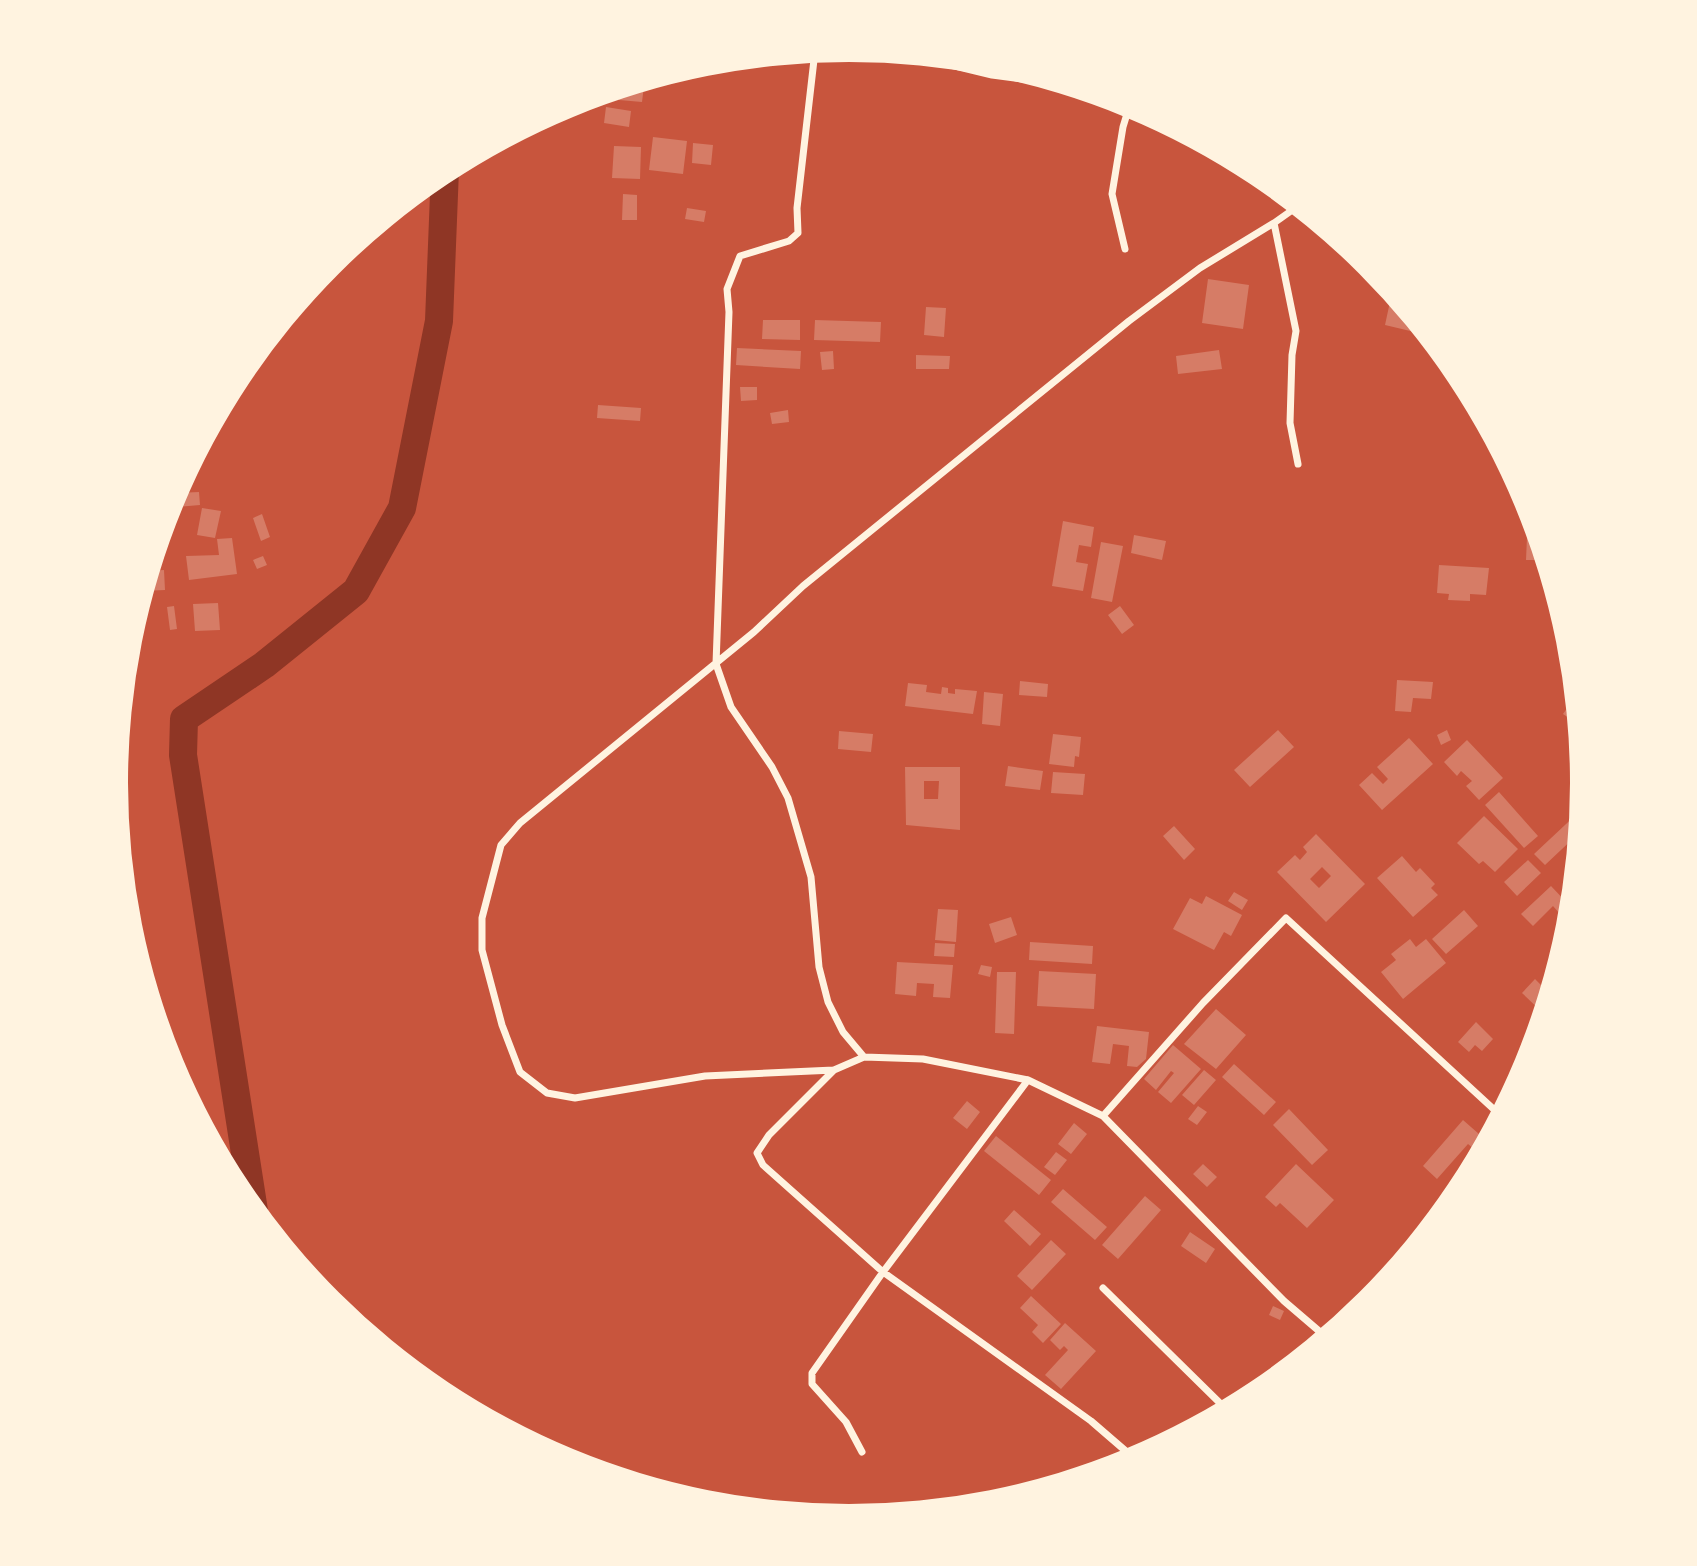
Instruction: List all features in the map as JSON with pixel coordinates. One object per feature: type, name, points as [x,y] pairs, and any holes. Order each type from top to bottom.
[{"type":"street","points":[[814,63],[797,208],[798,233],[789,241],[740,256],[727,289],[729,312],[716,664],[731,707],[772,767],[788,798],[811,877],[819,967],[828,1002],[843,1032],[864,1057]]},
{"type":"street","points":[[1125,249],[1112,194],[1126,118]]},
{"type":"street","points":[[1289,212],[1200,268],[1129,321],[826,567],[716,664],[520,823],[501,845],[482,918],[482,950],[490,986],[520,1072],[547,1093],[575,1098],[705,1076],[834,1070],[864,1057],[923,1059],[1028,1080],[1103,1116],[1284,1301],[1318,1330]]},
{"type":"street","points":[[1274,223],[1296,331],[1292,355],[1290,423],[1298,464]]},
{"type":"street","points":[[1103,1116],[1203,1003],[1286,918],[1492,1108]]},
{"type":"street","points":[[834,1070],[769,1135],[757,1153],[763,1165],[883,1272],[1091,1421],[1124,1449]]},
{"type":"street","points":[[862,1452],[846,1422],[812,1384],[812,1373],[883,1272],[1028,1080]]},
{"type":"street","points":[[1103,1288],[1218,1401]]},
{"type":"building","points":[[643,92],[642,102],[619,99]]},
{"type":"building","points":[[606,107],[631,111],[629,127],[604,123]]},
{"type":"building","points":[[653,137],[687,141],[683,174],[649,170]]},
{"type":"building","points":[[693,143],[713,145],[711,165],[692,163]]},
{"type":"building","points":[[614,146],[641,147],[640,179],[612,178]]},
{"type":"building","points":[[623,194],[637,195],[637,220],[622,220]]},
{"type":"building","points":[[687,208],[706,211],[704,222],[685,219]]},
{"type":"building","points":[[1208,279],[1249,285],[1243,329],[1202,323]]},
{"type":"building","points":[[1389,306],[1410,331],[1385,325]]},
{"type":"building","points":[[926,307],[946,308],[944,337],[924,335]]},
{"type":"building","points":[[763,320],[800,320],[800,340],[762,339]]},
{"type":"building","points":[[815,320],[881,322],[880,342],[814,340]]},
{"type":"building","points":[[737,348],[801,351],[800,369],[736,365]]},
{"type":"building","points":[[1219,350],[1222,369],[1178,374],[1176,356]]},
{"type":"building","points":[[833,351],[834,369],[822,370],[820,352]]},
{"type":"building","points":[[916,355],[950,356],[949,369],[916,369]]},
{"type":"building","points":[[740,387],[757,387],[757,400],[741,401]]},
{"type":"building","points":[[598,405],[641,408],[640,421],[597,418]]},
{"type":"building","points":[[788,410],[789,422],[772,424],[770,413]]},
{"type":"building","points":[[189,492],[199,492],[200,505],[182,507]]},
{"type":"building","points":[[202,508],[221,511],[215,538],[197,535]]},
{"type":"building","points":[[262,514],[270,537],[261,541],[253,518]]},
{"type":"building","points":[[1063,521],[1094,527],[1091,547],[1079,545],[1076,562],[1088,564],[1083,591],[1052,586]]},
{"type":"building","points":[[1134,535],[1166,541],[1162,560],[1131,553]]},
{"type":"building","points":[[232,538],[237,574],[189,580],[186,556],[219,555],[217,539]]},
{"type":"building","points":[[1527,540],[1534,560],[1526,560]]},
{"type":"building","points":[[1101,542],[1123,546],[1112,602],[1091,598]]},
{"type":"building","points":[[263,556],[267,565],[257,569],[253,560]]},
{"type":"building","points":[[1439,565],[1489,568],[1486,595],[1470,594],[1470,601],[1448,600],[1449,594],[1437,593]]},
{"type":"building","points":[[160,570],[164,570],[165,590],[154,590]]},
{"type":"building","points":[[218,603],[220,630],[195,631],[193,604]]},
{"type":"building","points":[[174,606],[177,629],[170,630],[167,607]]},
{"type":"building","points":[[1120,606],[1134,625],[1122,634],[1108,615]]},
{"type":"building","points":[[1397,680],[1433,682],[1431,699],[1413,698],[1411,712],[1395,711]]},
{"type":"building","points":[[1020,681],[1048,684],[1047,697],[1019,695]]},
{"type":"building","points":[[908,683],[927,685],[926,692],[941,694],[942,687],[948,688],[948,693],[955,694],[955,689],[977,691],[973,714],[905,706]]},
{"type":"building","points":[[984,692],[1003,694],[1000,726],[982,724]]},
{"type":"building","points":[[1278,730],[1294,747],[1250,787],[1234,770]]},
{"type":"building","points":[[1447,730],[1451,740],[1441,745],[1437,735]]},
{"type":"building","points":[[839,731],[873,734],[871,752],[838,749]]},
{"type":"building","points":[[1053,734],[1081,737],[1079,757],[1075,756],[1074,767],[1049,764]]},
{"type":"building","points":[[1409,738],[1433,764],[1382,810],[1359,785],[1372,773],[1383,784],[1388,779],[1377,767]]},
{"type":"building","points":[[1467,740],[1503,778],[1479,800],[1466,786],[1472,781],[1461,771],[1457,776],[1444,762]]},
{"type":"building","points":[[1008,766],[1043,771],[1040,790],[1005,786]]},
{"type":"building","points":[[905,767],[960,767],[960,830],[906,825]],"holes":[[[924,781],[939,781],[938,799],[924,799]]]},
{"type":"building","points":[[1053,772],[1085,774],[1083,795],[1051,793]]},
{"type":"building","points":[[1499,792],[1538,836],[1524,848],[1485,805]]},
{"type":"building","points":[[1484,816],[1518,849],[1495,872],[1483,861],[1479,864],[1457,843]]},
{"type":"building","points":[[1568,822],[1566,845],[1545,865],[1534,854]]},
{"type":"building","points":[[1174,826],[1195,849],[1184,860],[1163,836]]},
{"type":"building","points":[[1316,834],[1365,884],[1326,922],[1277,872],[1295,855],[1300,860],[1307,852],[1303,847]],"holes":[[[1322,867],[1331,876],[1319,888],[1310,879]]]},
{"type":"building","points":[[1402,856],[1416,872],[1420,868],[1435,884],[1431,888],[1438,895],[1413,917],[1377,878]]},
{"type":"building","points":[[1528,860],[1541,873],[1517,896],[1504,882]]},
{"type":"building","points":[[1551,886],[1560,896],[1558,912],[1553,906],[1533,926],[1521,914]]},
{"type":"building","points":[[1234,892],[1248,900],[1242,910],[1228,901]]},
{"type":"building","points":[[1206,896],[1242,915],[1231,936],[1224,932],[1214,950],[1173,929],[1190,898],[1202,904]]},
{"type":"building","points":[[938,909],[958,910],[956,942],[935,940]]},
{"type":"building","points":[[1464,910],[1478,926],[1446,954],[1432,939]]},
{"type":"building","points":[[1011,917],[1017,935],[995,943],[989,924]]},
{"type":"building","points":[[1410,939],[1416,947],[1426,939],[1446,963],[1403,999],[1381,972],[1396,960],[1391,954]]},
{"type":"building","points":[[1030,942],[1093,946],[1092,964],[1029,960]]},
{"type":"building","points":[[935,943],[955,944],[954,957],[934,956]]},
{"type":"building","points":[[897,962],[953,965],[950,998],[933,997],[934,984],[917,983],[916,996],[895,994]]},
{"type":"building","points":[[981,965],[992,967],[990,977],[978,974]]},
{"type":"building","points":[[1039,971],[1096,974],[1094,1009],[1037,1006]]},
{"type":"building","points":[[997,972],[1016,972],[1014,1034],[995,1033]]},
{"type":"building","points":[[1535,979],[1540,984],[1534,1005],[1522,993]]},
{"type":"building","points":[[1216,1009],[1246,1035],[1216,1069],[1184,1044]]},
{"type":"building","points":[[1476,1022],[1493,1039],[1482,1051],[1475,1045],[1469,1052],[1458,1042]]},
{"type":"building","points":[[1097,1026],[1149,1032],[1146,1059],[1137,1067],[1127,1066],[1129,1046],[1113,1044],[1110,1064],[1092,1062]]},
{"type":"building","points":[[1173,1045],[1201,1069],[1171,1103],[1158,1092],[1174,1073],[1171,1071],[1156,1090],[1144,1079]]},
{"type":"building","points":[[1234,1064],[1276,1102],[1264,1115],[1222,1077]]},
{"type":"building","points":[[1204,1070],[1216,1080],[1194,1105],[1182,1095]]},
{"type":"building","points":[[967,1101],[980,1112],[967,1129],[953,1118]]},
{"type":"building","points":[[1198,1106],[1207,1112],[1197,1125],[1188,1119]]},
{"type":"building","points":[[1289,1109],[1328,1150],[1312,1165],[1273,1125]]},
{"type":"building","points":[[1463,1120],[1478,1134],[1471,1147],[1468,1144],[1437,1179],[1423,1166]]},
{"type":"building","points":[[1074,1123],[1087,1134],[1071,1154],[1058,1144]]},
{"type":"building","points":[[996,1136],[1051,1180],[1039,1195],[984,1151]]},
{"type":"building","points":[[1056,1152],[1067,1160],[1055,1175],[1044,1167]]},
{"type":"building","points":[[1203,1164],[1217,1177],[1207,1187],[1193,1174]]},
{"type":"building","points":[[1296,1164],[1334,1200],[1307,1228],[1280,1203],[1276,1207],[1265,1197]]},
{"type":"building","points":[[1063,1189],[1107,1227],[1095,1240],[1051,1202]]},
{"type":"building","points":[[1145,1196],[1161,1210],[1118,1259],[1102,1245]]},
{"type":"building","points":[[1014,1210],[1041,1234],[1030,1246],[1004,1221]]},
{"type":"building","points":[[1190,1232],[1215,1249],[1206,1263],[1181,1246]]},
{"type":"building","points":[[1051,1240],[1066,1254],[1032,1290],[1017,1276]]},
{"type":"building","points":[[1031,1296],[1061,1324],[1043,1343],[1032,1332],[1038,1325],[1020,1308]]},
{"type":"building","points":[[1273,1306],[1284,1311],[1280,1320],[1269,1315]]},
{"type":"building","points":[[1065,1323],[1096,1351],[1061,1389],[1045,1375],[1068,1350],[1064,1346],[1060,1350],[1050,1340]]},
{"type":"waterway","points":[[250,1185],[183,755],[184,719],[264,665],[356,591],[402,508],[439,321],[444,187]]}]
